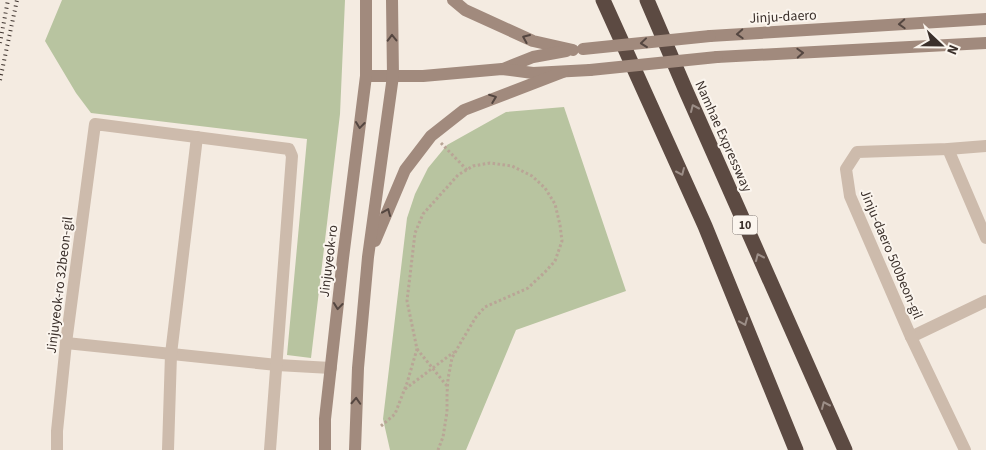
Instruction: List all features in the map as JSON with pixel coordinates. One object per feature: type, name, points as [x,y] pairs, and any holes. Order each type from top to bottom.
[{"type":"highway","points":[[603,0],[706,226],[796,450]]},
{"type":"highway","name":"Namhae Expressway","points":[[647,0],[845,450]]},
{"type":"street","points":[[366,0],[366,76],[423,76],[502,69],[533,74],[717,57],[986,43]]},
{"type":"street","points":[[355,450],[358,368],[368,257],[393,76],[392,0]]},
{"type":"street","points":[[453,0],[464,10],[533,41],[578,49]]},
{"type":"street","name":"Jinju-daero","points":[[578,49],[710,36],[986,19]]},
{"type":"street","points":[[502,69],[533,57],[578,49]]},
{"type":"street","points":[[368,257],[405,170],[431,136],[464,110],[563,72]]},
{"type":"street","name":"Jinjuyeok-ro","points":[[325,450],[325,419],[366,76]]},
{"type":"street","name":"Jinjuyeok-ro 32beon-gil","points":[[57,450],[57,431],[66,343],[95,124],[197,137]]},
{"type":"street","points":[[168,450],[171,354],[197,137],[289,149],[292,156],[270,450]]},
{"type":"street","name":"Jinju-daero 500beon-gil","points":[[965,450],[911,337],[850,196],[846,169],[857,152],[986,146]]},
{"type":"street","points":[[948,149],[986,238]]},
{"type":"street","points":[[911,337],[986,301]]},
{"type":"street","points":[[66,343],[277,365],[331,368]]},
{"type":"path","points":[[440,142],[466,170]]},
{"type":"path","points":[[381,426],[394,414],[404,390],[416,349],[407,302],[415,233],[423,214],[458,174],[473,166],[490,163],[512,166],[532,176],[545,188],[555,204],[562,241],[555,261],[545,272],[528,288],[485,307],[476,317],[456,350],[452,358],[447,386],[447,412],[443,437],[438,450]]},
{"type":"path","points":[[416,349],[447,386]]},
{"type":"path","points":[[404,390],[456,350]]},
{"type":"green space","points":[[62,0],[345,0],[340,114],[311,358],[287,355],[307,139],[91,113],[76,93],[45,41]]},
{"type":"green space","points":[[564,107],[626,291],[516,330],[466,450],[390,450],[383,419],[407,218],[415,194],[428,168],[447,145],[506,112]]},
{"type":"railway","points":[[0,43],[8,0]]},
{"type":"railway","points":[[0,80],[17,0]]}]
